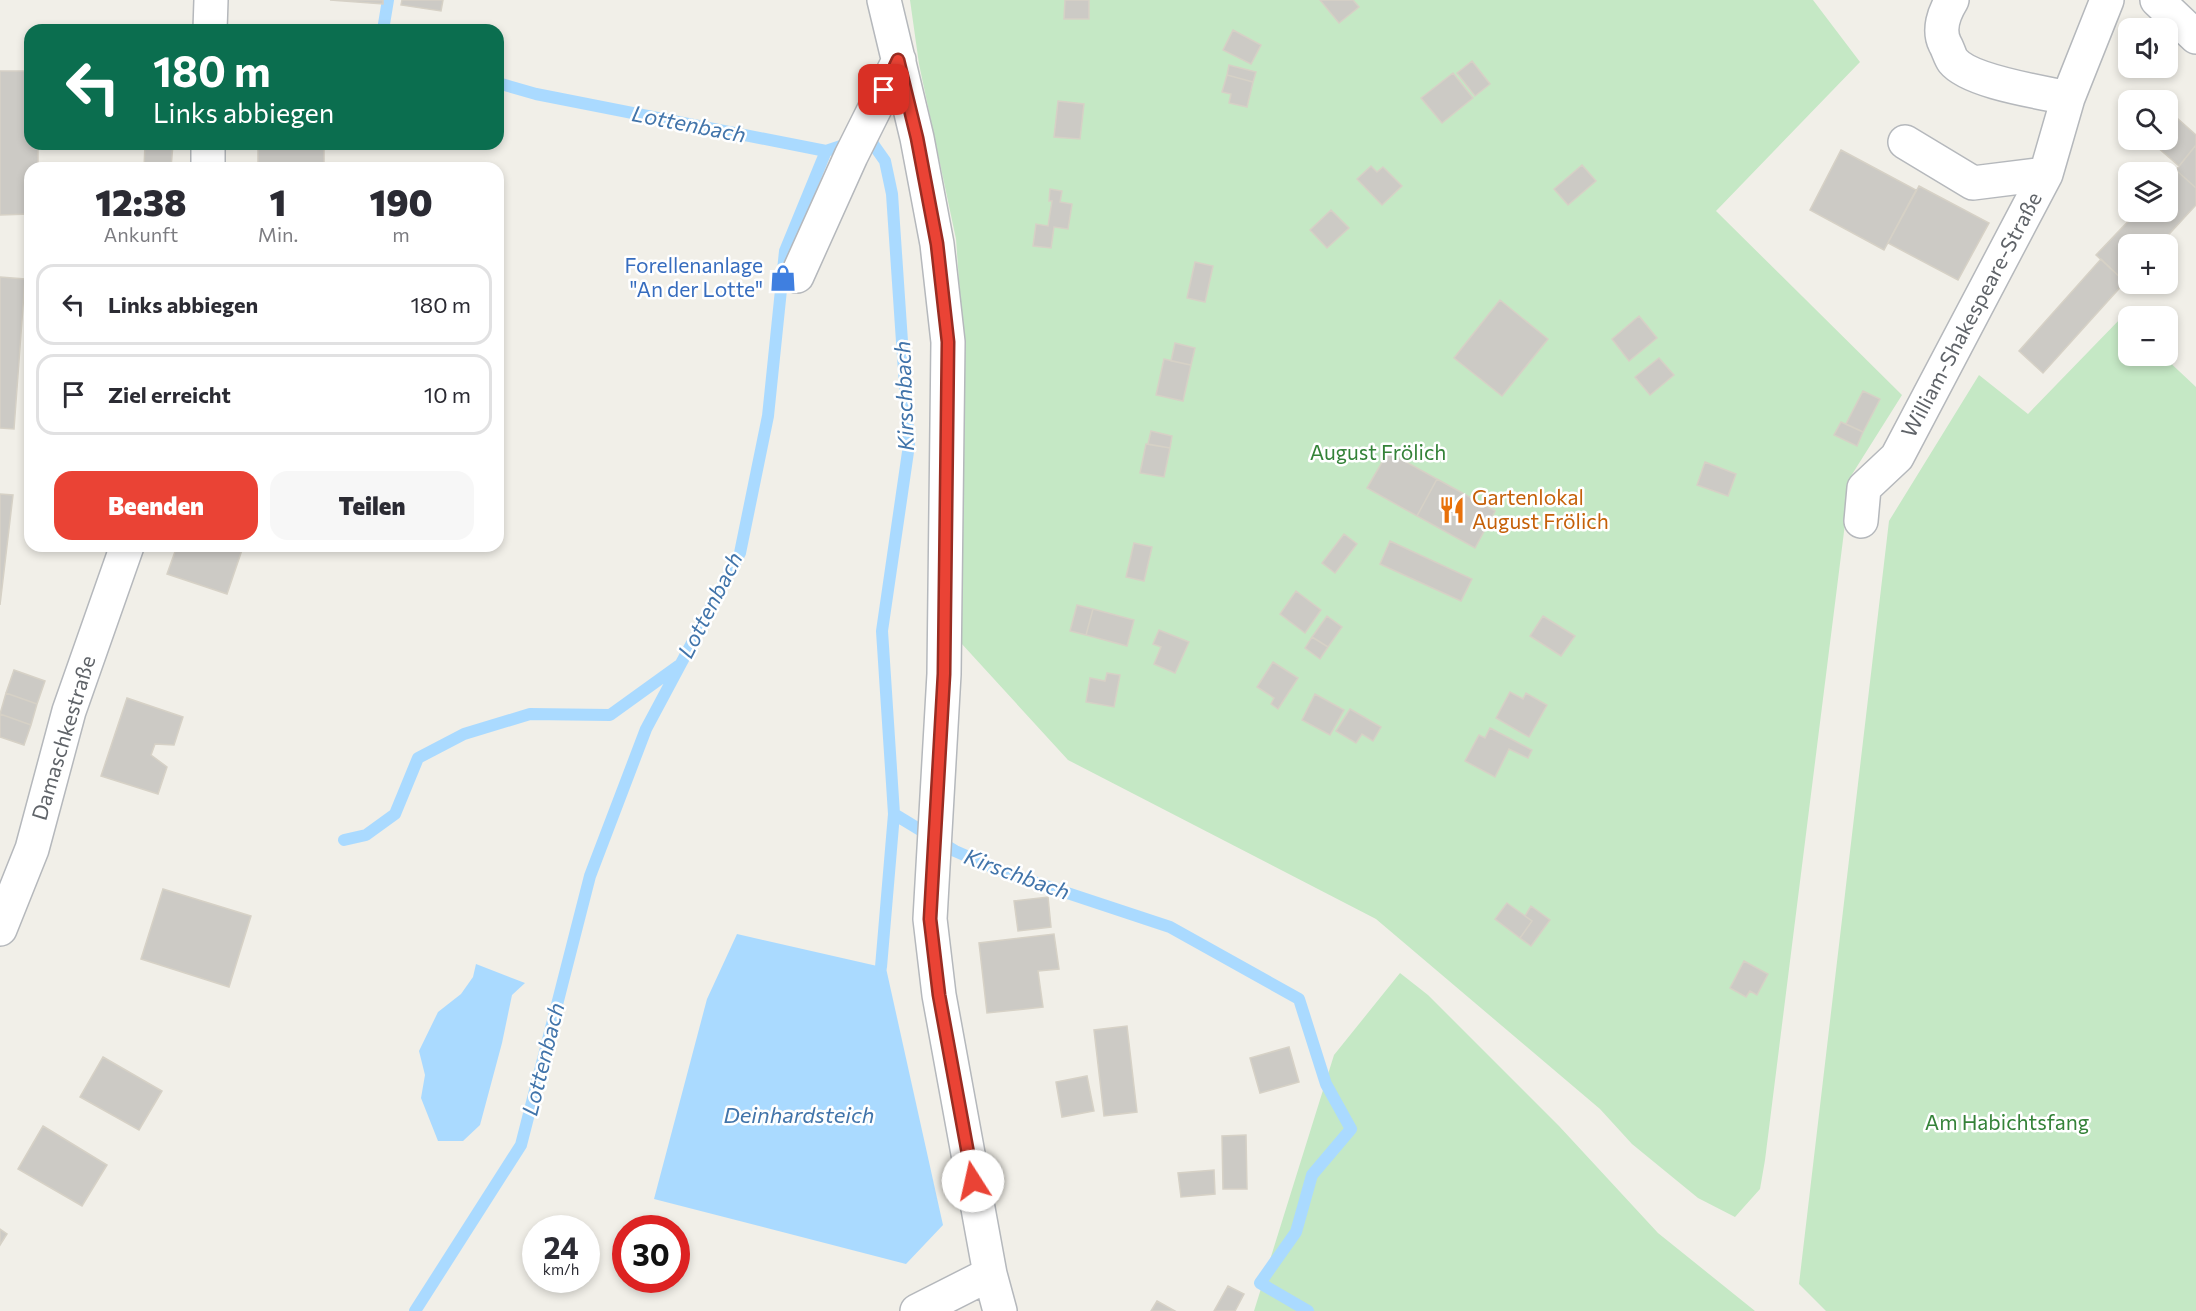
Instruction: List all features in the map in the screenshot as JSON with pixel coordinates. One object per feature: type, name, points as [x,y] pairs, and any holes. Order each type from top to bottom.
[{"type":"street","points":[[210,0],[210,24]]},
{"type":"street","points":[[884,0],[917,138],[937,244],[948,342],[944,674],[930,919],[939,995],[990,1274],[1000,1311]]},
{"type":"street","points":[[1952,0],[1943,16],[1942,38],[1953,62],[1973,75],[2010,86],[2068,98]]},
{"type":"street","name":"William-Shakespeare-Straße","points":[[1861,521],[1864,488],[1897,457],[2046,174],[2068,98],[2108,0]]},
{"type":"street","points":[[2157,0],[2196,37]]},
{"type":"street","points":[[797,276],[851,156],[898,60]]},
{"type":"street","points":[[1905,142],[1973,183],[2046,174]]},
{"type":"street","name":"Damaschkestraße","points":[[0,929],[32,849],[69,711],[124,552]]},
{"type":"street","points":[[916,1311],[990,1274]]},
{"type":"green space","name":"August Frölich","points":[[910,0],[1813,0],[1860,62],[1716,211],[1902,395],[1851,476],[1765,1160],[1760,1189],[1735,1217],[1698,1198],[1632,1144],[1600,1109],[1376,919],[1068,760],[961,643],[964,391],[963,337],[956,239],[919,64]]},
{"type":"green space","name":"Am Habichtsfang","points":[[2118,321],[2118,366],[2174,366],[2196,387],[2196,1311],[1826,1311],[1799,1284],[1889,521],[1979,375],[2028,414]]},
{"type":"green space","points":[[1400,973],[1428,995],[1559,1126],[1658,1233],[1755,1311],[1254,1311],[1334,1055]]},
{"type":"water","name":"Deinhardsteich","points":[[737,934],[886,968],[943,1225],[906,1264],[654,1199],[707,999]]},
{"type":"water","points":[[476,964],[525,983],[512,995],[480,1125],[463,1141],[438,1141],[421,1098],[425,1075],[419,1051],[438,1012],[461,994],[473,977]]},
{"type":"building","points":[[330,0],[383,0],[383,4]]},
{"type":"building","points":[[402,0],[443,0],[441,11],[401,5]]},
{"type":"building","points":[[1065,0],[1089,0],[1089,19],[1064,19]]},
{"type":"building","points":[[1320,0],[1353,0],[1359,7],[1339,23]]},
{"type":"building","points":[[1233,30],[1261,45],[1251,64],[1223,50]]},
{"type":"building","points":[[1472,61],[1490,84],[1475,96],[1457,73]]},
{"type":"building","points":[[1229,65],[1256,72],[1253,82],[1227,75]]},
{"type":"building","points":[[0,71],[24,71],[24,150],[38,150],[38,162],[24,162],[24,214],[0,215]]},
{"type":"building","points":[[1453,73],[1473,98],[1442,123],[1421,98]]},
{"type":"building","points":[[1227,75],[1253,82],[1247,107],[1229,103],[1231,94],[1222,92]]},
{"type":"building","points":[[1058,101],[1084,104],[1080,139],[1054,137]]},
{"type":"building","points":[[2178,119],[2196,135],[2196,145],[2179,166],[2178,162],[2174,162],[2161,150],[2178,150]]},
{"type":"building","points":[[2196,145],[2196,188],[2178,172],[2178,168]]},
{"type":"building","points":[[145,150],[172,150],[172,162],[144,162]]},
{"type":"building","points":[[258,150],[324,150],[324,162],[258,162]]},
{"type":"building","points":[[1841,150],[1916,190],[1884,250],[1810,210]]},
{"type":"building","points":[[1582,165],[1596,181],[1568,205],[1554,189]]},
{"type":"building","points":[[1371,166],[1377,172],[1383,167],[1402,186],[1382,205],[1357,179]]},
{"type":"building","points":[[2178,172],[2196,188],[2196,205],[2169,234],[2118,234],[2118,275],[2096,255],[2127,222],[2178,222]]},
{"type":"building","points":[[1919,186],[1989,223],[1958,280],[1888,243]]},
{"type":"building","points":[[1050,189],[1062,191],[1060,202],[1072,204],[1068,229],[1054,227],[1051,248],[1033,246],[1036,224],[1048,226],[1052,201],[1049,201]]},
{"type":"building","points":[[1331,210],[1349,228],[1327,248],[1310,230]]},
{"type":"building","points":[[2101,259],[2118,275],[2118,290],[2043,373],[2019,351]]},
{"type":"building","points":[[1195,262],[1213,266],[1205,302],[1187,298]]},
{"type":"building","points":[[0,277],[24,279],[24,293],[14,429],[0,428]]},
{"type":"building","points":[[1500,300],[1548,339],[1502,396],[1454,358]]},
{"type":"building","points":[[1639,316],[1657,338],[1629,361],[1612,339]]},
{"type":"building","points":[[1175,343],[1195,348],[1191,365],[1171,361]]},
{"type":"building","points":[[1659,358],[1674,375],[1650,395],[1635,377]]},
{"type":"building","points":[[1164,359],[1191,365],[1183,401],[1156,395]]},
{"type":"building","points":[[1863,391],[1880,399],[1863,432],[1846,424]]},
{"type":"building","points":[[1841,422],[1863,432],[1857,446],[1834,435]]},
{"type":"building","points":[[1151,431],[1172,436],[1170,448],[1148,444]]},
{"type":"building","points":[[1146,444],[1170,448],[1164,477],[1140,473]]},
{"type":"building","points":[[1388,452],[1437,479],[1417,516],[1367,488]]},
{"type":"building","points":[[1705,462],[1736,474],[1728,496],[1697,485]]},
{"type":"building","points":[[1437,479],[1495,511],[1475,548],[1417,516]]},
{"type":"building","points":[[0,494],[13,495],[0,605]]},
{"type":"building","points":[[1344,534],[1357,544],[1335,573],[1322,563]]},
{"type":"building","points":[[1390,541],[1472,579],[1461,601],[1380,564]]},
{"type":"building","points":[[1134,543],[1152,547],[1144,581],[1126,577]]},
{"type":"building","points":[[175,552],[241,552],[227,594],[167,574]]},
{"type":"building","points":[[1296,591],[1321,610],[1305,633],[1280,614]]},
{"type":"building","points":[[1077,605],[1093,609],[1086,635],[1070,631]]},
{"type":"building","points":[[1093,609],[1134,620],[1127,646],[1086,635]]},
{"type":"building","points":[[1327,616],[1342,627],[1328,647],[1312,637]]},
{"type":"building","points":[[1543,616],[1575,636],[1561,656],[1530,636]]},
{"type":"building","points":[[1159,630],[1189,642],[1175,673],[1154,664],[1161,647],[1153,644]]},
{"type":"building","points":[[1312,637],[1328,647],[1320,659],[1305,648]]},
{"type":"building","points":[[1273,662],[1298,678],[1278,709],[1271,704],[1274,698],[1257,687]]},
{"type":"building","points":[[14,670],[45,681],[37,704],[6,693]]},
{"type":"building","points":[[1107,673],[1120,675],[1114,707],[1086,702],[1090,678],[1105,681]]},
{"type":"building","points":[[1510,692],[1523,699],[1526,693],[1547,705],[1529,737],[1496,718]]},
{"type":"building","points":[[6,693],[37,704],[31,725],[0,714]]},
{"type":"building","points":[[1315,694],[1344,710],[1330,735],[1302,720]]},
{"type":"building","points":[[127,698],[183,717],[174,745],[155,744],[151,755],[167,767],[158,794],[101,776]]},
{"type":"building","points":[[1350,709],[1381,727],[1373,741],[1362,734],[1356,743],[1336,731]]},
{"type":"building","points":[[0,714],[31,725],[24,745],[0,737]]},
{"type":"building","points":[[1490,728],[1532,750],[1528,758],[1509,749],[1495,777],[1465,761],[1479,735],[1485,738]]},
{"type":"building","points":[[163,889],[251,916],[229,987],[141,959]]},
{"type":"building","points":[[1048,897],[1051,927],[1018,931],[1014,901]]},
{"type":"building","points":[[1507,903],[1532,921],[1520,938],[1495,919]]},
{"type":"building","points":[[1531,906],[1550,920],[1531,946],[1520,938],[1532,921],[1525,916]]},
{"type":"building","points":[[1054,934],[1059,969],[1038,971],[1043,1007],[987,1013],[979,943]]},
{"type":"building","points":[[1744,961],[1768,974],[1757,995],[1750,991],[1746,997],[1730,988]]},
{"type":"building","points":[[1127,1026],[1137,1112],[1104,1116],[1094,1030]]},
{"type":"building","points":[[1289,1047],[1299,1082],[1260,1093],[1250,1058]]},
{"type":"building","points":[[103,1057],[162,1091],[139,1130],[80,1097]]},
{"type":"building","points":[[1087,1076],[1094,1111],[1062,1117],[1056,1082]]},
{"type":"building","points":[[43,1126],[107,1165],[82,1206],[18,1169]]},
{"type":"building","points":[[1246,1135],[1247,1189],[1223,1189],[1222,1136]]},
{"type":"building","points":[[1214,1170],[1215,1194],[1181,1197],[1178,1173]]},
{"type":"building","points":[[0,1229],[7,1234],[0,1245]]},
{"type":"building","points":[[1228,1286],[1244,1294],[1235,1311],[1214,1311]]},
{"type":"building","points":[[1157,1301],[1175,1311],[1151,1311]]},
{"type":"waterway","name":"Lottenbach","points":[[384,24],[388,0]]},
{"type":"waterway","name":"Lottenbach","points":[[415,1311],[521,1145],[590,876],[646,729],[740,553],[768,416],[785,251],[826,151],[536,94],[504,85]]},
{"type":"waterway","name":"Kirschbach","points":[[826,151],[868,137],[885,161],[892,194],[909,445],[882,631],[894,814],[881,967]]},
{"type":"waterway","points":[[344,840],[366,835],[395,814],[418,758],[464,734],[530,714],[610,715],[678,666]]},
{"type":"waterway","name":"Kirschbach","points":[[894,814],[955,851],[1001,871],[1170,927],[1299,999],[1326,1084],[1351,1129],[1312,1175],[1296,1232],[1260,1283],[1308,1311]]},
{"type":"place","name":"Forellenanlage \"An der Lotte\"","points":[[783,278]]},
{"type":"place","name":"Gartenlokal August Frölich","points":[[1452,510]]},
{"type":"route","points":[[884,90],[898,60],[917,138],[937,244],[948,342],[944,674],[930,919],[939,995],[973,1181]]}]
